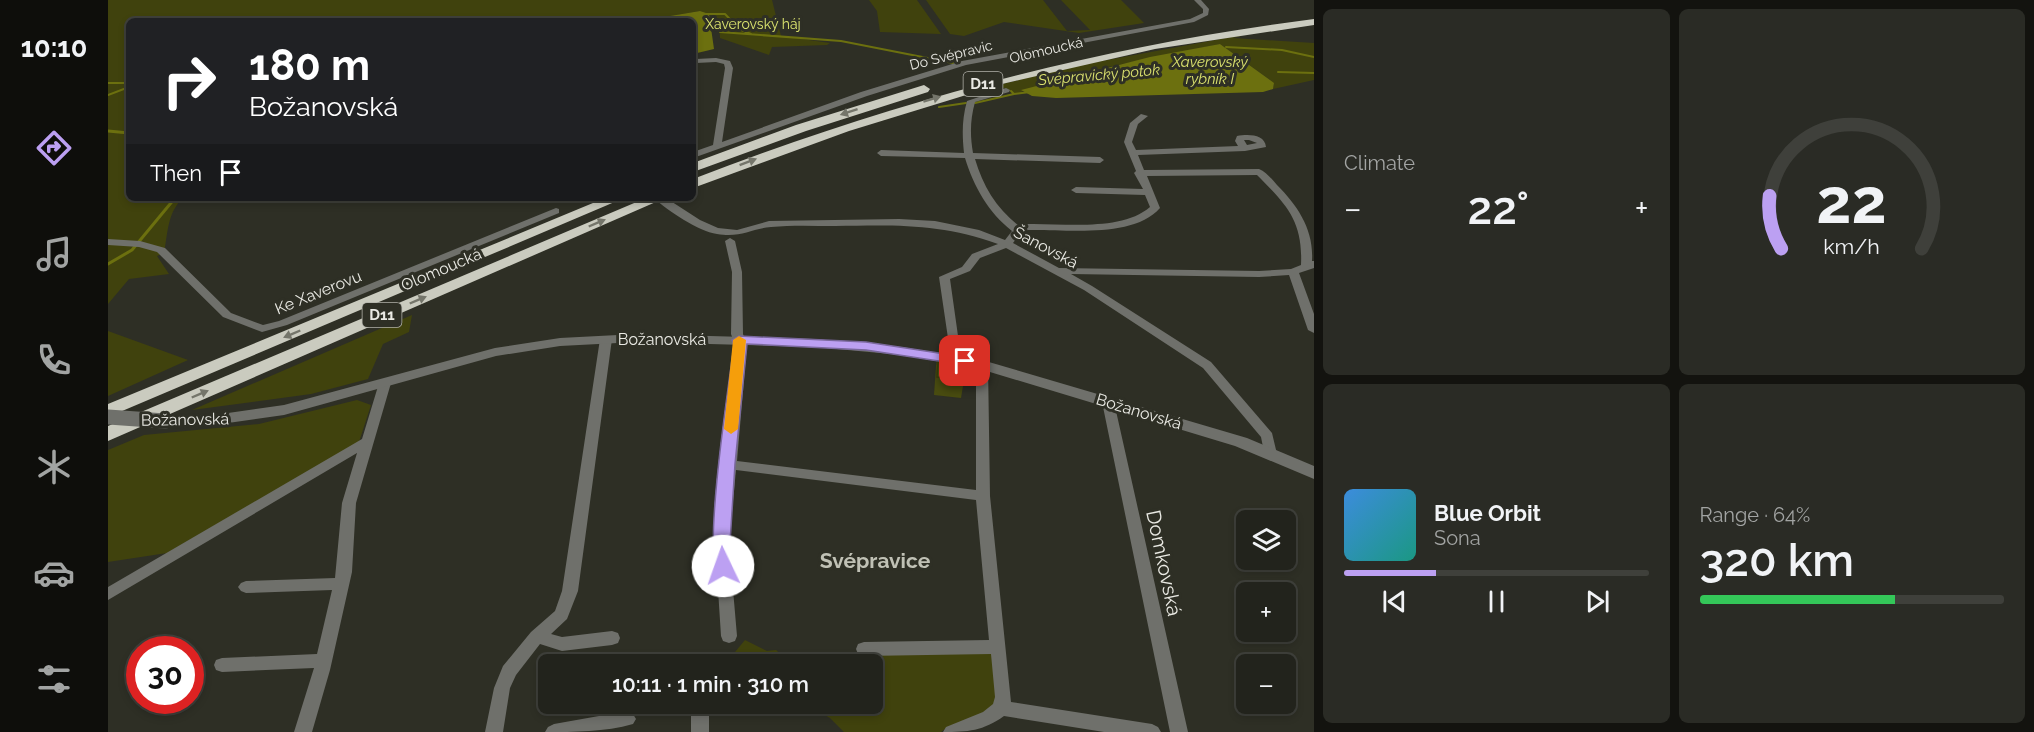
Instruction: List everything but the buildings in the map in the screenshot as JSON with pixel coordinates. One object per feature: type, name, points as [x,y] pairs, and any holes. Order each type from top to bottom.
[{"type":"highway","name":"Olomoucká","points":[[978,74],[1133,39],[1314,14]]},
{"type":"highway","name":"Olomoucká","points":[[696,183],[857,122],[1013,76],[1158,45],[1314,22]]},
{"type":"highway","name":"D11","points":[[696,167],[801,128],[948,82]]},
{"type":"highway","name":"Olomoucká","points":[[108,411],[610,201]]},
{"type":"highway","name":"Olomoucká","points":[[108,434],[660,201]]},
{"type":"street","name":"Do Svépravic","points":[[696,154],[864,94],[965,63],[1192,21],[1206,14],[1206,9],[1197,0]]},
{"type":"street","points":[[699,61],[720,61],[727,63],[729,68],[717,147]]},
{"type":"street","points":[[1006,90],[971,101],[966,112],[967,156],[1000,216],[1017,231]]},
{"type":"street","points":[[953,343],[944,277],[966,269],[976,256],[1007,244],[1017,231],[1027,227],[1108,225],[1140,220],[1155,208],[1128,142],[1130,129],[1144,116]]},
{"type":"street","points":[[1131,153],[1245,148]]},
{"type":"street","points":[[881,153],[1100,160]]},
{"type":"street","points":[[1058,271],[1293,272],[1310,265],[1311,249],[1302,220],[1259,172],[1139,173]]},
{"type":"street","points":[[1076,190],[1147,192]]},
{"type":"street","points":[[664,201],[720,232],[719,238],[734,237],[741,345],[727,464],[722,543],[729,636]]},
{"type":"street","name":"Ke Xaverovu","points":[[108,242],[136,244],[161,250],[226,315],[262,329],[283,323],[556,211]]},
{"type":"street","points":[[1302,220],[1314,220]]},
{"type":"street","name":"Šanovská","points":[[734,237],[769,224],[898,222],[935,224],[975,232],[1007,244],[1058,271],[1176,343],[1207,365],[1267,436],[1270,454]]},
{"type":"street","points":[[1293,272],[1311,314],[1314,330]]},
{"type":"street","points":[[494,732],[502,688],[509,671],[537,637],[561,615],[570,591],[606,339]]},
{"type":"street","name":"Božanovská","points":[[108,417],[165,421],[257,415],[317,402],[495,352],[606,339],[739,340],[866,346],[935,355],[982,365],[1240,442],[1314,473]]},
{"type":"street","points":[[952,732],[989,717],[1001,708],[1003,697],[983,496],[982,365]]},
{"type":"street","points":[[303,732],[324,661],[341,584],[349,503],[385,383]]},
{"type":"street","name":"Domkovská","points":[[1108,402],[1179,732]]},
{"type":"street","points":[[108,594],[366,442]]},
{"type":"street","points":[[727,464],[983,496]]},
{"type":"street","points":[[246,587],[341,584]]},
{"type":"street","points":[[537,637],[562,644],[612,638]]},
{"type":"street","points":[[864,649],[998,647]]},
{"type":"street","points":[[222,665],[324,661]]},
{"type":"street","points":[[1001,708],[1152,732]]},
{"type":"street","points":[[700,714],[700,732]]},
{"type":"street","points":[[554,732],[627,719]]},
{"type":"green space","name":"Xaverovský háj","points":[[108,0],[772,0],[781,36],[830,43],[772,47],[769,55],[720,38],[719,19],[700,11],[658,18],[126,18],[126,201],[180,201],[171,217],[164,253],[157,256],[169,274],[129,279],[108,304]]},
{"type":"green space","points":[[869,0],[917,0],[941,34],[880,32],[877,11]]},
{"type":"green space","points":[[926,0],[1043,0],[1067,31],[1090,30],[1061,0],[1121,0],[1144,23],[1079,33],[1004,22],[964,36],[950,34]]},
{"type":"green space","points":[[1241,36],[1233,38],[1314,43],[1314,80],[1273,89],[1274,84],[1270,80],[1220,44],[1108,67],[1022,91],[1025,93],[1014,94],[999,85],[1075,66]]},
{"type":"green space","points":[[412,315],[409,332],[383,344],[368,379],[311,394],[192,410]]},
{"type":"green space","points":[[108,331],[188,360],[108,396]]},
{"type":"green space","points":[[357,400],[371,405],[359,442],[167,553],[108,562],[108,450],[144,435],[259,424]]},
{"type":"green space","points":[[745,640],[767,651],[776,650],[781,654],[733,654]]},
{"type":"green space","points":[[992,652],[997,678],[996,702],[983,713],[941,732],[844,732],[823,714],[883,714],[883,654],[864,654]]},
{"type":"water","points":[[700,11],[709,14],[714,49],[696,53],[696,18],[658,18]]},
{"type":"water","name":"Xaverovský rybník I","points":[[1220,44],[1274,83],[1273,89],[1263,92],[1056,98],[1032,96],[1021,90],[1150,57]]},
{"type":"waterway","points":[[706,14],[725,14],[739,29],[751,34]]},
{"type":"waterway","name":"Svépravický potok","points":[[720,32],[841,41],[953,63]]},
{"type":"waterway","points":[[1226,47],[1282,50],[1314,57]]},
{"type":"waterway","name":"Svépravický potok","points":[[1278,72],[1314,73]]},
{"type":"waterway","points":[[108,83],[126,83]]},
{"type":"waterway","name":"Svépravický potok","points":[[108,95],[126,88]]},
{"type":"waterway","name":"Svépravický potok","points":[[1011,91],[1014,94]]},
{"type":"waterway","name":"Svépravický potok","points":[[1014,94],[1030,92]]},
{"type":"waterway","points":[[975,103],[1014,94]]},
{"type":"waterway","points":[[939,107],[966,103]]},
{"type":"waterway","name":"Svépravický potok","points":[[108,131],[126,133]]},
{"type":"waterway","name":"Svépravický potok","points":[[108,264],[132,250],[173,201]]},
{"type":"slow traffic","points":[[731,429],[741,345],[739,340]]},
{"type":"district","name":"Svépravice","points":[[875,561]]},
{"type":"route","points":[[723,566],[722,543],[727,464],[741,345],[739,340],[866,346],[965,361]]}]
